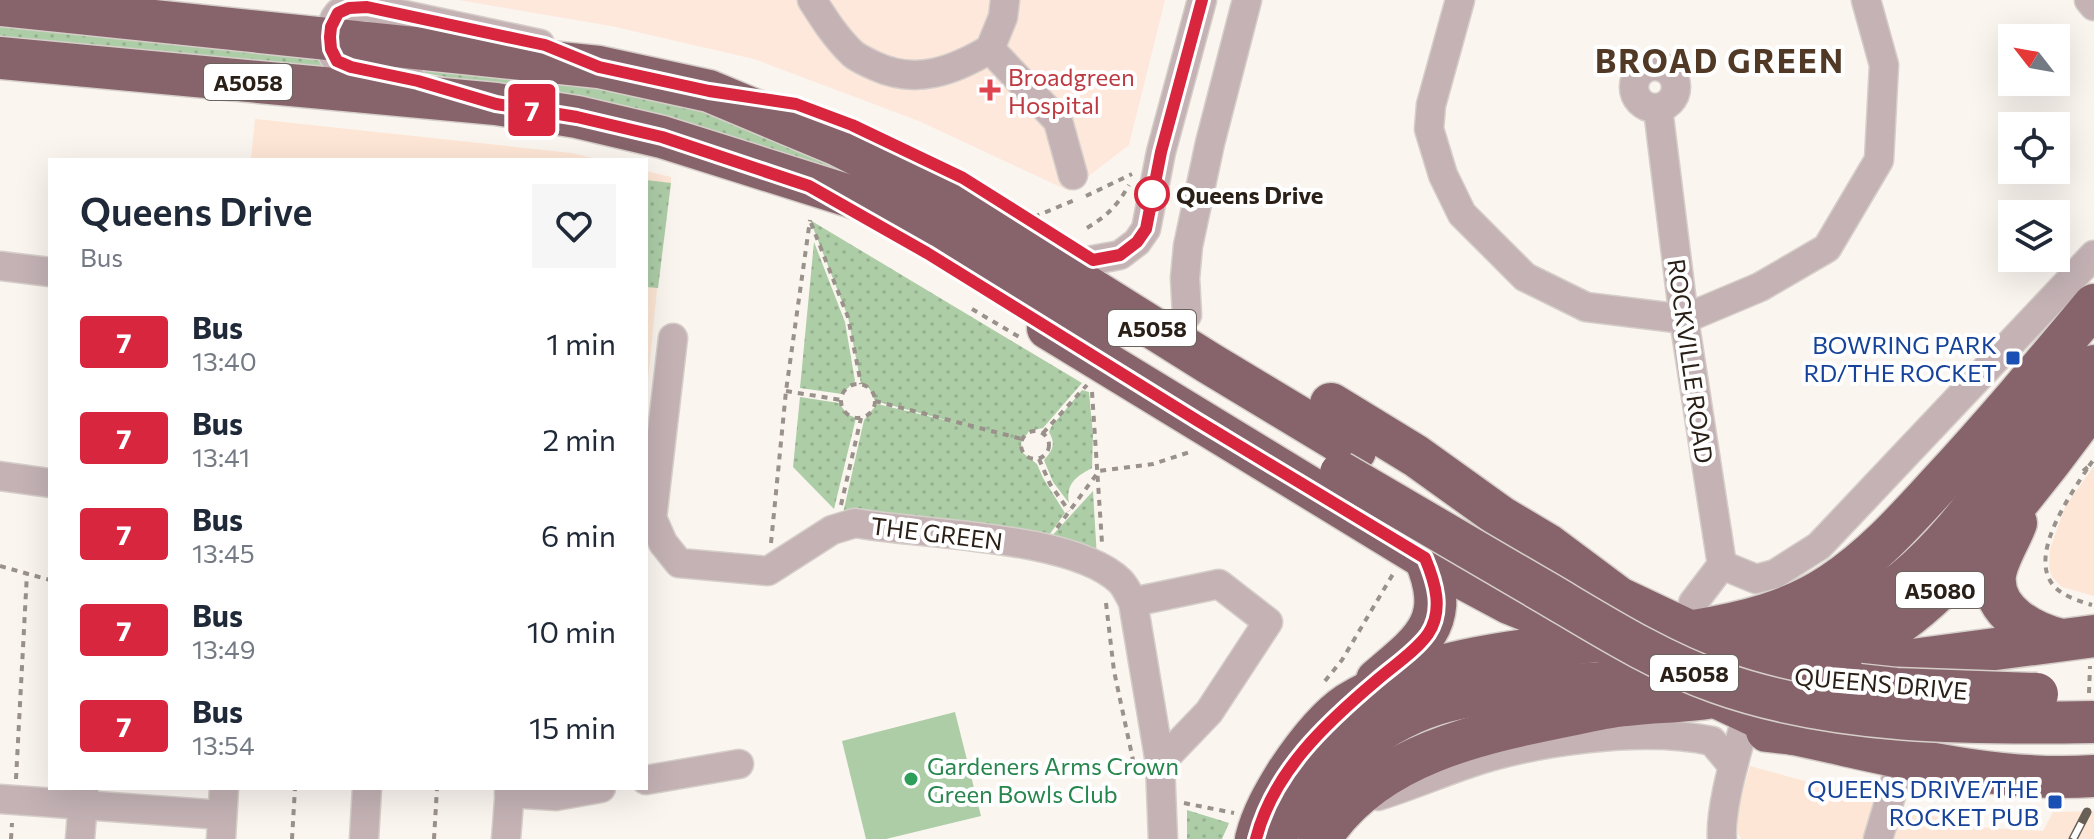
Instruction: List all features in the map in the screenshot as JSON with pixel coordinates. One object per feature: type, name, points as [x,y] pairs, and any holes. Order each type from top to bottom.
[{"type":"highway","name":"QUEENS DRIVE","points":[[0,5],[342,15],[709,91],[838,145],[952,202],[1209,363],[1348,462],[1614,633],[1682,668],[1756,694],[1838,711],[1924,721],[2094,722]]},
{"type":"highway","name":"QUEENS DRIVE","points":[[0,58],[496,104],[577,117],[662,137],[809,186],[878,205],[963,246],[1348,462],[1573,583],[1720,652],[1785,675],[1896,689],[2094,695]]},
{"type":"highway","points":[[709,91],[796,104],[852,125],[1090,244],[1187,315],[1438,472],[1501,517],[1548,545],[1619,598],[1692,618]]},
{"type":"highway","points":[[809,186],[927,253],[1405,554],[1509,603],[1617,670],[1691,721],[1738,747],[1794,734]]},
{"type":"highway","name":"A5080","points":[[1789,606],[1830,585],[1892,535],[1991,428],[2094,305]]},
{"type":"highway","points":[[1256,831],[1377,732],[1444,701],[1617,670],[1694,660],[1755,670],[1873,602],[1904,581],[1941,548],[2051,409],[2094,366]]},
{"type":"highway","name":"A5080","points":[[1699,689],[1755,670],[1818,665],[1865,645],[1918,610],[2051,484],[2094,402]]},
{"type":"highway","points":[[1405,554],[1411,540],[1425,537],[1443,512],[1446,498],[1438,472]]},
{"type":"highway","points":[[2051,484],[1995,574],[1996,590],[2002,603],[2018,620],[2042,635],[2077,638]]},
{"type":"highway","points":[[1548,545],[1664,597],[1755,670],[1795,712],[1854,747]]},
{"type":"highway","points":[[1256,831],[1292,765],[1325,725],[1336,694],[1427,635],[1437,606],[1434,578],[1405,554]]},
{"type":"highway","points":[[1617,670],[1631,619],[1619,598]]},
{"type":"highway","points":[[1755,670],[1758,631],[1765,621],[1789,606]]},
{"type":"highway","points":[[1320,839],[1346,806],[1389,773],[1617,670],[1692,618],[1735,608],[1789,606]]},
{"type":"highway","points":[[1818,665],[1905,661],[2077,638]]},
{"type":"highway","points":[[1336,694],[1393,683],[1443,666],[1529,649],[1699,689],[1794,734],[1898,758],[2020,777],[2053,779],[2094,776]]},
{"type":"highway","points":[[1898,758],[1878,744],[1871,732],[1869,704],[1881,680],[1905,661]]},
{"type":"street","points":[[812,0],[829,28],[855,57],[890,73],[931,76],[962,66],[990,49],[1003,17],[1005,0]]},
{"type":"street","points":[[1090,244],[1120,255],[1137,242],[1146,229],[1161,152],[1202,0]]},
{"type":"street","points":[[1187,315],[1185,278],[1188,246],[1210,143],[1247,0]]},
{"type":"street","points":[[1460,0],[1431,105],[1429,129],[1443,175],[1462,214],[1525,277],[1586,307],[1684,319],[1760,287],[1827,248],[1879,160],[1884,65],[1866,0]]},
{"type":"street","points":[[2089,0],[2094,6]]},
{"type":"street","points":[[342,15],[331,49],[337,61],[496,104]]},
{"type":"street","points":[[990,49],[1058,121],[1073,175]]},
{"type":"street","name":"ROCKVILLE ROAD","points":[[1658,109],[1684,319],[1722,565]]},
{"type":"street","points":[[1692,618],[1722,565],[1756,579],[1775,574],[1819,546],[2094,255]]},
{"type":"street","points":[[0,266],[48,272]]},
{"type":"street","points":[[673,338],[652,518],[663,543],[679,563],[768,571]]},
{"type":"street","points":[[0,476],[48,483]]},
{"type":"street","name":"THE GREEN","points":[[768,571],[832,530],[855,523],[1043,547],[1103,568],[1122,582],[1133,602],[1147,763],[1162,798],[1163,839]]},
{"type":"street","points":[[1133,602],[1219,584],[1268,622],[1209,712],[1147,763]]},
{"type":"street","points":[[1346,806],[1493,757],[1527,749],[1611,737],[1651,735],[1738,747],[1722,824],[1722,839]]},
{"type":"street","points":[[1878,839],[1898,758]]},
{"type":"street","points":[[648,780],[739,764]]},
{"type":"street","points":[[364,839],[367,790]]},
{"type":"street","points":[[506,839],[510,790],[556,796],[590,790]]},
{"type":"street","points":[[80,839],[84,796]]},
{"type":"street","points":[[7,799],[84,796],[222,814]]},
{"type":"path","points":[[1090,244],[1107,216],[1118,206],[1134,173]]},
{"type":"path","points":[[768,571],[786,391],[810,220],[848,317],[861,384]]},
{"type":"path","points":[[972,309],[1030,344]]},
{"type":"path","points":[[1043,433],[1091,380],[1103,568],[1114,671],[1147,763]]},
{"type":"path","points":[[861,384],[869,388],[875,401],[871,412],[861,418],[847,414],[841,400],[845,389],[861,384]]},
{"type":"path","points":[[786,391],[841,400]]},
{"type":"path","points":[[875,401],[1022,439]]},
{"type":"path","points":[[832,530],[847,488],[861,418]]},
{"type":"path","points":[[1039,459],[1025,455],[1021,448],[1022,439],[1032,431],[1043,433]]},
{"type":"path","points":[[1039,459],[1047,453],[1049,446],[1043,433]]},
{"type":"path","points":[[1043,547],[1099,471],[1153,464],[1202,448]]},
{"type":"path","points":[[1039,459],[1050,484],[1069,511]]},
{"type":"path","points":[[2094,459],[2053,529],[2046,549],[2045,573],[2055,588],[2073,599],[2094,606]]},
{"type":"path","points":[[2051,484],[2089,466]]},
{"type":"path","points":[[1336,694],[1342,660],[1405,554]]},
{"type":"path","points":[[0,566],[48,579]]},
{"type":"path","points":[[11,839],[7,799],[27,573]]},
{"type":"path","points":[[292,839],[295,790]]},
{"type":"path","points":[[434,839],[437,790]]},
{"type":"path","points":[[1162,798],[1256,831]]},
{"type":"shaded area","name":"Broadgreen Hospital","points":[[458,0],[1165,0],[1129,145],[1069,191],[919,121],[754,59],[611,26]]},
{"type":"shaded area","points":[[255,119],[572,153],[592,158],[251,158]]},
{"type":"shaded area","points":[[648,171],[671,177],[648,380]]},
{"type":"shaded area","points":[[2094,466],[2094,596],[2062,587],[2052,577],[2049,567],[2050,549],[2065,507]]},
{"type":"shaded area","points":[[1750,766],[1974,827],[2043,831],[2053,812],[2094,811],[2094,839],[1741,839],[1738,809]]},
{"type":"green space","points":[[0,17],[318,51],[344,74],[0,44]]},
{"type":"green space","points":[[357,60],[655,89],[930,205],[461,80]]},
{"type":"green space","points":[[648,180],[671,183],[658,288],[648,287]]},
{"type":"green space","points":[[810,220],[1082,383],[1043,428],[1029,431],[1021,443],[1023,453],[1037,464],[1065,513],[1047,538],[842,518],[864,420],[877,404],[957,423],[875,401],[869,388],[861,384],[848,317]]},
{"type":"green space","points":[[814,242],[845,322],[855,381],[842,394],[800,388]]},
{"type":"green space","points":[[1082,390],[1089,392],[1092,468],[1073,482],[1069,503],[1053,482],[1044,460],[1052,447],[1051,427]]},
{"type":"green space","points":[[800,397],[839,403],[847,414],[856,418],[834,509],[793,467]]},
{"type":"green space","points":[[1093,491],[1097,558],[1050,538]]},
{"type":"green space","name":"Gardeners Arms Crown Green Bowls Club","points":[[955,712],[981,816],[886,839],[866,839],[842,741]]},
{"type":"green space","points":[[1187,810],[1229,823],[1222,839],[1187,839]]},
{"type":"railway","points":[[2073,839],[2087,812]]},
{"type":"bus line","name":"7","points":[[1202,0],[1161,152],[1146,229],[1137,242],[1120,255],[1093,260],[963,178],[904,148],[796,104],[709,91],[599,67],[545,45],[367,7],[349,8],[338,13],[330,37],[337,61],[351,67],[418,81],[496,104],[577,117],[662,137],[809,186],[927,253],[1425,558],[1434,578],[1437,606],[1427,635],[1337,714],[1310,742],[1273,797],[1256,839]]},
{"type":"place","name":"Broadgreen Hospital","points":[[990,90]]},
{"type":"place","name":"Queens Drive","points":[[1152,194]]},
{"type":"place","name":"BOWRING PARK RD/THE ROCKET","points":[[2013,358]]},
{"type":"place","name":"Gardeners Arms Crown Green Bowls Club","points":[[911,779]]},
{"type":"place","name":"QUEENS DRIVE/THE ROCKET PUB","points":[[2055,802]]},
{"type":"district","name":"BROAD GREEN","points":[[1720,60]]}]
